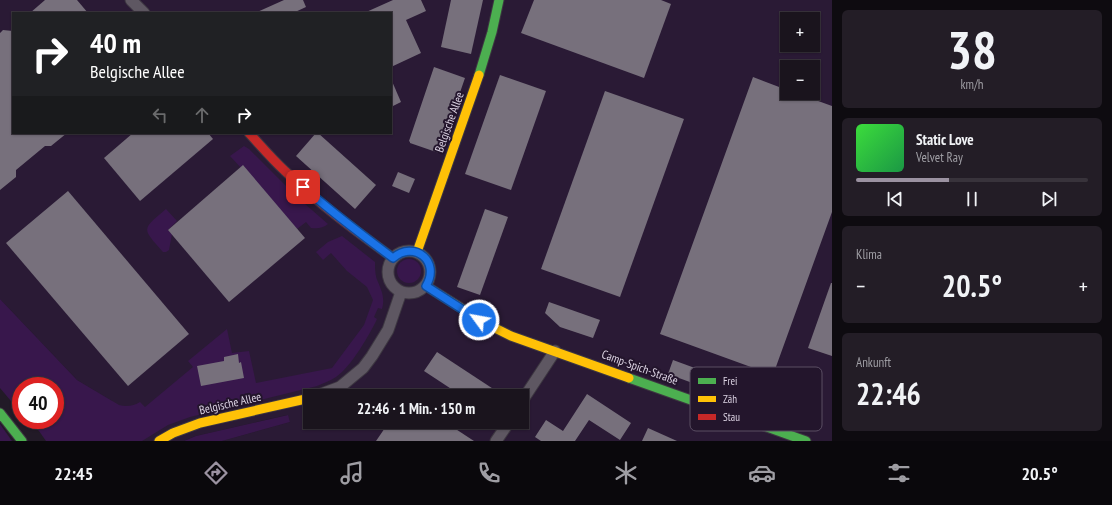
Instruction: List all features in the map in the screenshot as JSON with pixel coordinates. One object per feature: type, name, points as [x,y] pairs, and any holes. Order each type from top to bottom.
[{"type":"street","points":[[131,0],[143,12]]},
{"type":"street","name":"Belgische Allee","points":[[417,252],[482,71],[493,32],[499,0]]},
{"type":"street","points":[[250,134],[290,177],[339,218],[360,232],[393,258]]},
{"type":"street","points":[[410,251],[417,252],[422,255],[429,264],[431,275],[426,286],[421,290],[414,293],[401,292],[391,283],[388,277],[389,264],[398,254],[410,251]]},
{"type":"street","name":"Camp-Spich-Straße","points":[[426,286],[485,323],[511,336],[690,399]]},
{"type":"street","points":[[335,389],[352,379],[372,356],[388,330],[401,292]]},
{"type":"street","points":[[529,390],[555,351]]},
{"type":"street","name":"Belgische Allee","points":[[159,441],[173,432],[200,423],[303,400]]},
{"type":"street","points":[[0,413],[22,441]]},
{"type":"street","points":[[496,441],[504,429]]},
{"type":"street","name":"Camp-Spich-Straße","points":[[778,431],[806,441]]},
{"type":"shaded area","points":[[0,0],[832,0],[832,441],[222,441],[290,422],[287,415],[196,436],[184,441],[109,441],[112,401],[77,380],[0,299]]},
{"type":"shaded area","points":[[244,146],[249,149],[297,197],[328,224],[318,228],[311,228],[306,222],[297,229],[230,156]]},
{"type":"shaded area","points":[[166,209],[177,221],[168,230],[172,234],[169,250],[163,252],[151,238],[147,229],[152,221]]},
{"type":"shaded area","points":[[342,236],[375,262],[377,280],[383,298],[382,309],[378,308],[374,317],[377,319],[360,350],[342,372],[329,381],[317,386],[190,417],[168,425],[142,441],[46,441],[37,429],[64,429],[64,377],[12,377],[12,402],[0,388],[0,299],[77,380],[122,406],[133,405],[140,402],[145,407],[193,367],[188,361],[227,329],[232,353],[249,351],[256,383],[332,368],[364,325],[373,300],[367,287],[347,271],[331,253],[323,260],[316,252],[328,242]]},
{"type":"shaded area","points":[[409,259],[418,262],[421,271],[418,280],[409,283],[400,280],[397,271],[400,262]]},
{"type":"shaded area","points":[[288,415],[290,422],[222,441],[184,441],[196,436]]},
{"type":"shaded area","points":[[0,424],[12,441],[0,441]]},
{"type":"building","points":[[45,0],[77,0],[87,12],[31,12]]},
{"type":"building","points":[[284,0],[303,0],[306,7],[295,12],[257,12]]},
{"type":"building","points":[[393,0],[421,0],[426,11],[406,20],[421,53],[392,67],[392,12],[366,12]]},
{"type":"building","points":[[451,0],[483,0],[471,54],[441,47]]},
{"type":"building","points":[[534,0],[661,0],[671,4],[644,78],[521,33]]},
{"type":"building","points":[[3,30],[12,31],[12,134],[66,134],[51,146],[45,146],[16,170],[16,177],[0,190],[0,33]]},
{"type":"building","points":[[434,67],[465,78],[439,153],[410,143],[409,141]]},
{"type":"building","points":[[500,75],[546,91],[511,190],[465,174]]},
{"type":"building","points":[[753,77],[780,87],[780,100],[815,100],[832,106],[832,212],[776,367],[751,367],[660,334]]},
{"type":"building","points":[[392,81],[401,102],[392,106]]},
{"type":"building","points":[[605,91],[684,119],[620,297],[541,269]]},
{"type":"building","points":[[132,134],[209,134],[213,139],[140,201],[104,158]]},
{"type":"building","points":[[315,134],[319,134],[376,185],[355,209],[296,156]]},
{"type":"building","points":[[243,165],[305,238],[229,302],[168,230]]},
{"type":"building","points":[[398,172],[415,179],[409,193],[392,186]]},
{"type":"building","points":[[68,191],[189,334],[128,386],[6,243]]},
{"type":"building","points":[[485,209],[508,217],[480,295],[457,287]]},
{"type":"building","points":[[832,283],[832,356],[808,348]]},
{"type":"building","points":[[549,302],[600,320],[593,338],[560,327],[545,313]]},
{"type":"building","points":[[437,352],[493,389],[451,389],[424,371]]},
{"type":"building","points":[[238,354],[239,363],[241,362],[244,378],[201,386],[197,366],[224,361],[224,357]]},
{"type":"building","points":[[673,360],[692,367],[690,367],[690,382],[668,374]]},
{"type":"building","points":[[587,394],[631,423],[620,440],[589,420],[575,441],[541,441],[535,437],[546,420],[563,431]]},
{"type":"building","points":[[648,428],[677,441],[642,441]]},
{"type":"building","points":[[384,429],[456,429],[474,441],[376,441]]},
{"type":"traffic: fast","points":[[479,75],[492,32],[499,0]]},
{"type":"traffic: fast","points":[[629,378],[690,400]]},
{"type":"traffic: fast","points":[[0,413],[22,441]]},
{"type":"traffic: fast","points":[[778,431],[806,441]]},
{"type":"traffic: slow","points":[[417,252],[479,75]]},
{"type":"traffic: slow","points":[[426,286],[485,323],[511,336],[629,378]]},
{"type":"traffic: slow","points":[[159,441],[173,433],[200,423],[303,400]]},
{"type":"traffic: jam","points":[[250,134],[298,183],[351,227],[393,258]]},
{"type":"route","points":[[303,187],[339,218],[360,232],[393,258],[398,254],[410,251],[417,252],[422,255],[429,264],[431,275],[426,286],[479,320]]}]
